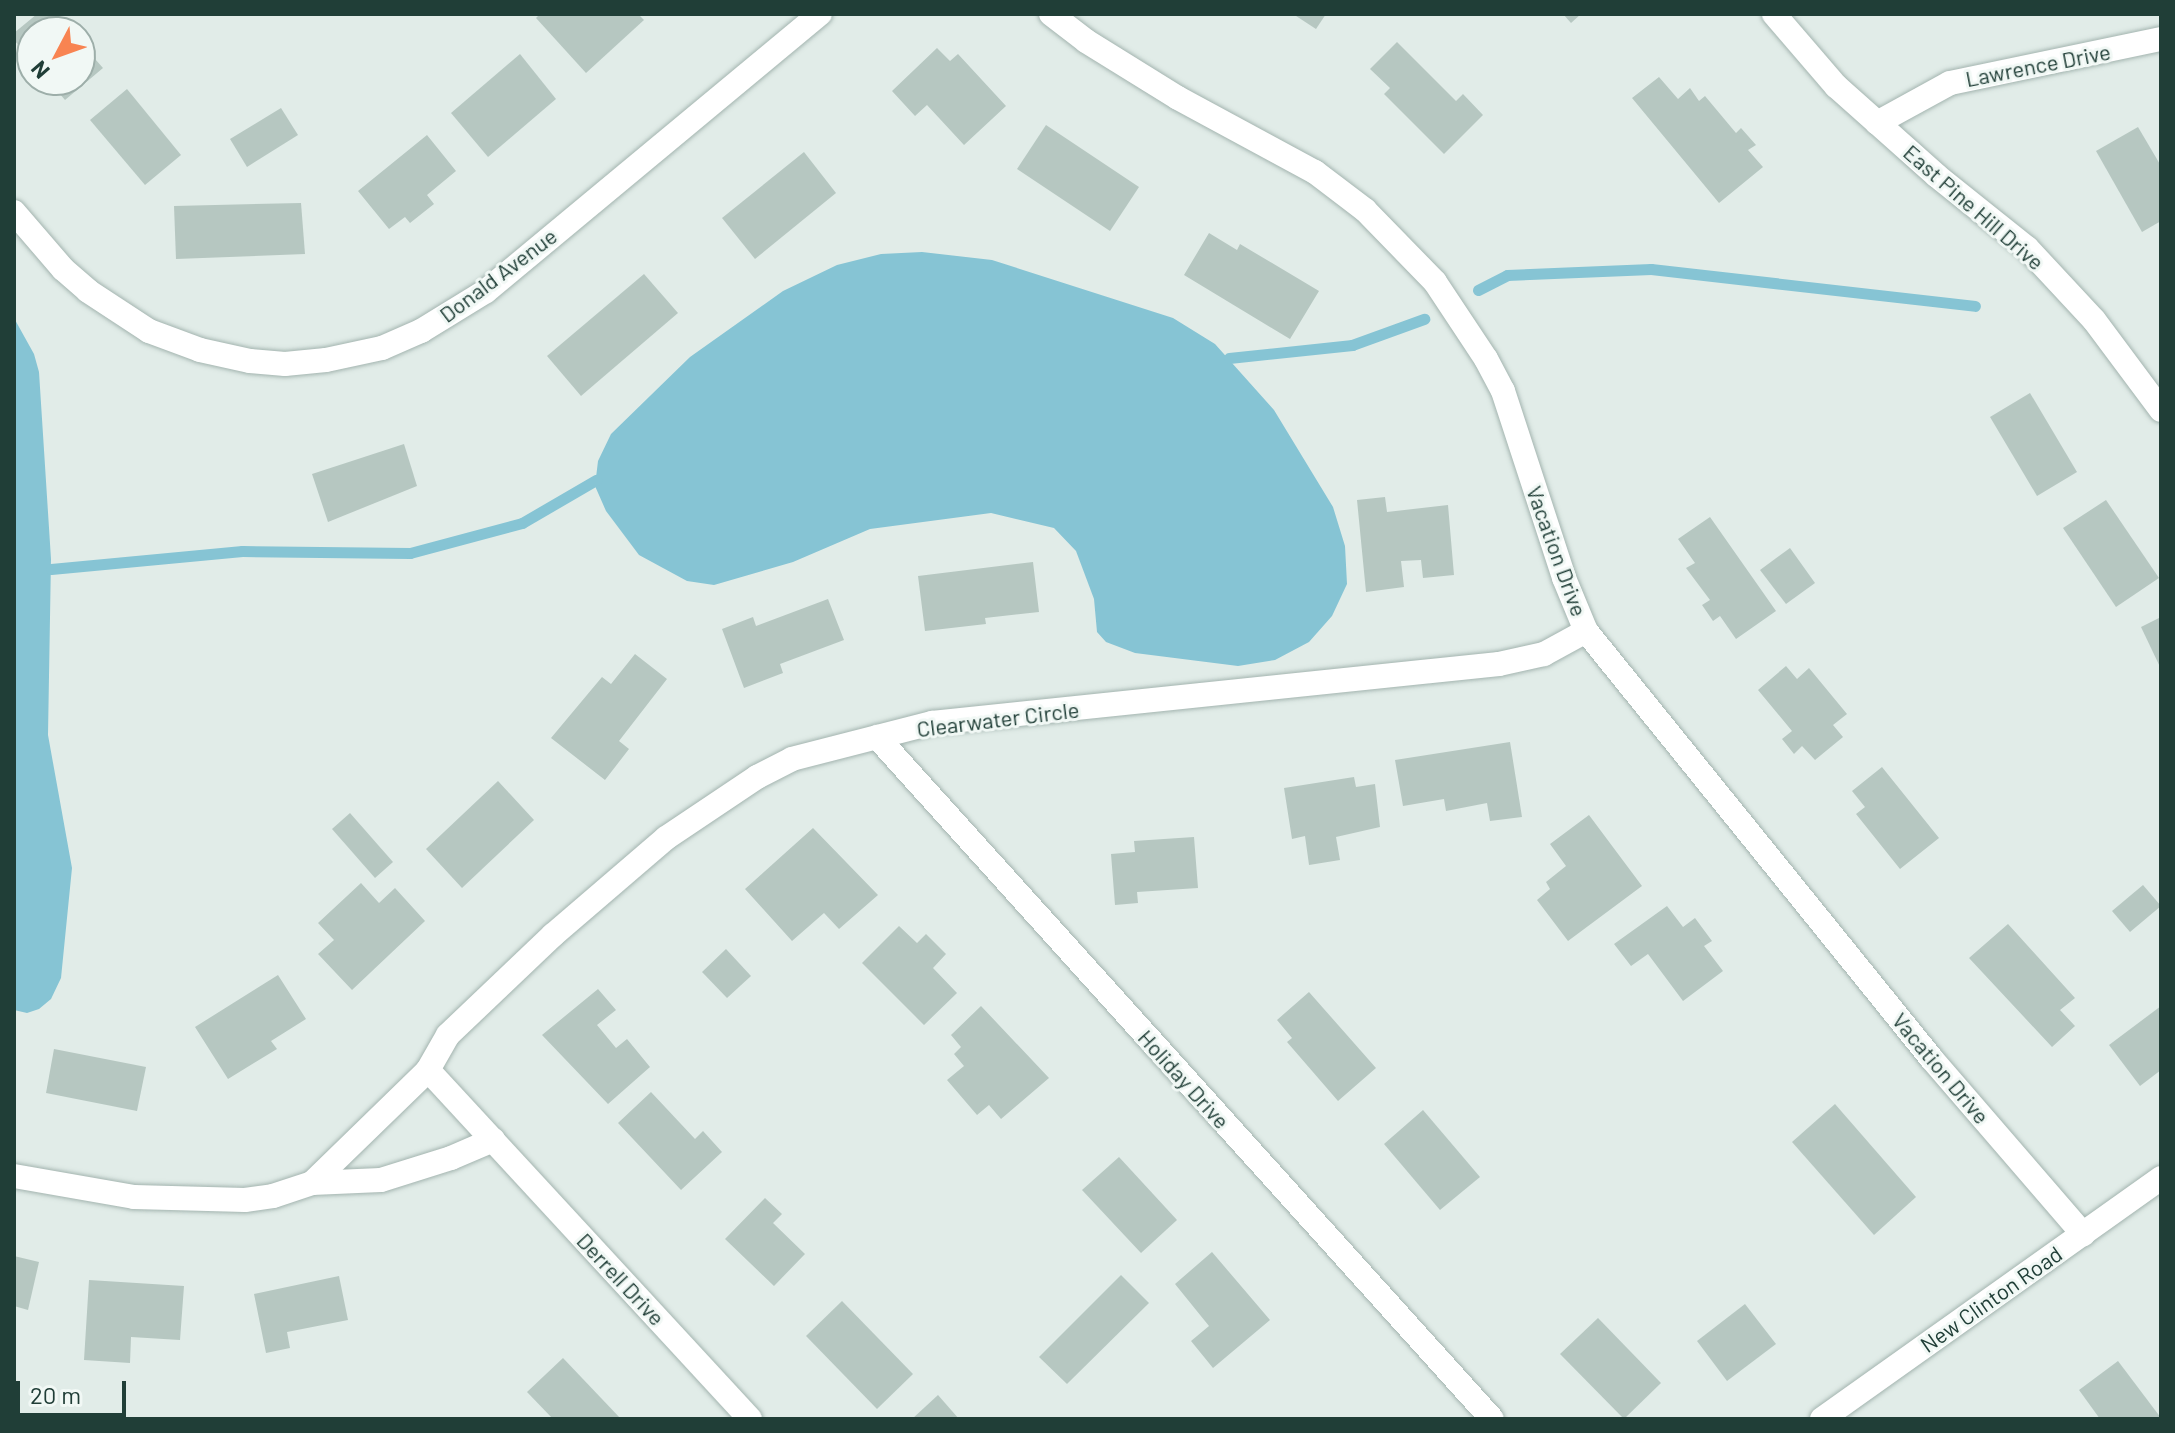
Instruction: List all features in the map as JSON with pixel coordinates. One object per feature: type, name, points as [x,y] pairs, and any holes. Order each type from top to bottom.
[{"type":"street","name":"Donald Avenue","points":[[14,212],[80,284],[149,331],[200,350],[250,361],[285,364],[326,360],[382,348],[421,331],[486,291],[820,14]]},
{"type":"street","name":"Vacation Drive","points":[[1051,14],[1086,41],[1178,98],[1315,172],[1365,210],[1421,265],[1486,359],[1503,391],[1564,578],[1586,631],[1931,1058],[2083,1234]]},
{"type":"street","name":"East Pine Hill Drive","points":[[1774,14],[1836,86],[2027,248],[2094,320],[2161,410]]},
{"type":"street","name":"Lawrence Drive","points":[[1877,123],[1950,83],[2161,39]]},
{"type":"street","name":"Clearwater Circle","points":[[428,1070],[448,1035],[553,935],[666,838],[757,777],[792,759],[932,723],[1499,664],[1544,654],[1586,631]]},
{"type":"street","name":"Holiday Drive","points":[[877,737],[1492,1419]]},
{"type":"street","name":"Derrell Drive","points":[[428,1070],[750,1419]]},
{"type":"street","points":[[312,1183],[428,1070]]},
{"type":"street","points":[[14,1176],[134,1197],[245,1200],[273,1196],[312,1183],[381,1180],[451,1158],[493,1140]]},
{"type":"street","name":"New Clinton Road","points":[[1822,1419],[2161,1178]]},
{"type":"water","points":[[922,252],[992,260],[1173,318],[1215,344],[1274,410],[1333,507],[1345,546],[1347,584],[1332,616],[1309,642],[1275,660],[1238,666],[1135,653],[1106,642],[1097,632],[1094,599],[1076,551],[1054,528],[991,513],[870,529],[793,562],[714,585],[687,581],[639,555],[606,511],[595,486],[598,461],[611,434],[690,357],[783,291],[837,265],[881,254]]},
{"type":"water","points":[[14,318],[34,354],[39,372],[51,559],[48,735],[72,868],[61,978],[51,999],[39,1009],[27,1013],[14,1010]]},
{"type":"building","points":[[56,14],[58,16],[35,16]]},
{"type":"building","points":[[540,14],[638,14],[644,20],[586,73],[536,18]]},
{"type":"building","points":[[1293,14],[1326,14],[1316,29]]},
{"type":"building","points":[[1563,14],[1581,14],[1571,23]]},
{"type":"building","points":[[1397,42],[1456,101],[1463,94],[1483,115],[1444,154],[1384,94],[1390,88],[1370,69]]},
{"type":"building","points":[[937,48],[950,61],[958,54],[1006,106],[964,145],[927,105],[915,116],[892,91]]},
{"type":"building","points":[[520,54],[556,99],[488,157],[451,113]]},
{"type":"building","points":[[96,60],[103,68],[96,74]]},
{"type":"building","points":[[1659,77],[1678,99],[1690,88],[1699,101],[1705,96],[1736,133],[1741,128],[1756,145],[1748,150],[1763,167],[1719,203],[1632,98]]},
{"type":"building","points":[[127,89],[181,155],[145,185],[90,120]]},
{"type":"building","points":[[281,108],[298,135],[247,167],[230,139]]},
{"type":"building","points":[[1046,125],[1139,187],[1110,231],[1017,169]]},
{"type":"building","points":[[2138,127],[2161,166],[2161,221],[2142,232],[2096,151]]},
{"type":"building","points":[[427,135],[456,171],[427,195],[434,204],[410,223],[405,217],[389,229],[358,191]]},
{"type":"building","points":[[804,152],[836,193],[755,259],[722,218]]},
{"type":"building","points":[[301,203],[305,254],[176,259],[174,206]]},
{"type":"building","points":[[1209,233],[1237,250],[1240,244],[1319,291],[1290,339],[1184,275]]},
{"type":"building","points":[[644,274],[678,313],[581,396],[547,356]]},
{"type":"building","points":[[2030,393],[2077,472],[2037,496],[1990,417]]},
{"type":"building","points":[[404,444],[417,486],[328,522],[312,474]]},
{"type":"building","points":[[1385,497],[1387,512],[1448,505],[1454,575],[1423,578],[1421,560],[1401,561],[1404,587],[1366,592],[1357,500]]},
{"type":"building","points":[[2106,500],[2159,578],[2116,607],[2063,528]]},
{"type":"building","points":[[1710,517],[1776,611],[1736,639],[1720,616],[1713,621],[1702,605],[1710,600],[1686,568],[1695,563],[1678,539]]},
{"type":"building","points":[[1790,548],[1815,583],[1786,604],[1760,570]]},
{"type":"building","points":[[1033,562],[1039,612],[985,618],[986,624],[925,631],[918,576]]},
{"type":"building","points":[[828,599],[844,640],[780,664],[783,673],[744,688],[722,629],[753,617],[756,626]]},
{"type":"building","points":[[2161,617],[2161,669],[2141,627]]},
{"type":"building","points":[[635,654],[667,679],[619,741],[629,749],[605,780],[551,738],[602,677],[611,684]]},
{"type":"building","points":[[1786,666],[1797,679],[1809,668],[1847,714],[1833,725],[1843,737],[1815,760],[1802,746],[1794,754],[1782,739],[1792,731],[1758,690]]},
{"type":"building","points":[[1510,742],[1522,817],[1490,821],[1487,803],[1446,811],[1444,799],[1403,806],[1395,760]]},
{"type":"building","points":[[1882,767],[1939,838],[1900,869],[1856,814],[1865,807],[1852,791]]},
{"type":"building","points":[[1354,777],[1356,787],[1375,784],[1380,827],[1336,837],[1340,860],[1309,865],[1305,836],[1292,839],[1284,788]]},
{"type":"building","points":[[498,781],[534,820],[462,888],[426,849]]},
{"type":"building","points":[[350,813],[393,862],[375,878],[332,829]]},
{"type":"building","points":[[1589,815],[1642,886],[1568,941],[1537,900],[1550,889],[1546,882],[1566,866],[1550,844]]},
{"type":"building","points":[[813,828],[878,895],[839,929],[824,913],[792,941],[745,889]]},
{"type":"building","points":[[1194,837],[1198,888],[1137,892],[1138,903],[1115,905],[1111,854],[1135,852],[1134,841]]},
{"type":"building","points":[[361,883],[379,903],[395,888],[425,921],[352,990],[318,954],[334,940],[318,923]]},
{"type":"building","points":[[2143,885],[2161,906],[2130,932],[2112,911]]},
{"type":"building","points":[[1667,906],[1683,927],[1695,918],[1712,941],[1704,946],[1723,971],[1683,1001],[1648,954],[1631,966],[1614,944]]},
{"type":"building","points":[[2008,924],[2075,998],[2060,1010],[2075,1026],[2052,1047],[1969,958]]},
{"type":"building","points":[[899,926],[917,943],[926,934],[946,954],[933,968],[957,993],[924,1025],[862,963]]},
{"type":"building","points":[[726,949],[751,976],[727,998],[702,972]]},
{"type":"building","points":[[278,975],[306,1019],[271,1041],[277,1049],[228,1079],[195,1027]]},
{"type":"building","points":[[598,989],[616,1010],[597,1025],[616,1048],[627,1039],[650,1067],[608,1104],[542,1035]]},
{"type":"building","points":[[1309,992],[1376,1068],[1338,1101],[1287,1042],[1292,1038],[1277,1020]]},
{"type":"building","points":[[981,1006],[1049,1078],[1001,1119],[989,1105],[977,1115],[947,1080],[964,1066],[954,1054],[961,1047],[951,1035]]},
{"type":"building","points":[[2161,1006],[2161,1070],[2140,1086],[2109,1045]]},
{"type":"building","points":[[54,1049],[146,1067],[137,1111],[46,1093]]},
{"type":"building","points":[[651,1092],[695,1139],[703,1131],[722,1152],[681,1190],[618,1123]]},
{"type":"building","points":[[1835,1104],[1916,1197],[1874,1235],[1792,1142]]},
{"type":"building","points":[[1423,1110],[1480,1177],[1440,1210],[1384,1144]]},
{"type":"building","points":[[1119,1157],[1177,1220],[1141,1253],[1082,1190]]},
{"type":"building","points":[[765,1198],[782,1214],[773,1223],[805,1254],[774,1286],[725,1239]]},
{"type":"building","points":[[1212,1252],[1270,1320],[1213,1368],[1191,1341],[1209,1326],[1175,1284]]},
{"type":"building","points":[[14,1256],[39,1262],[28,1310],[14,1306]]},
{"type":"building","points":[[1121,1275],[1149,1303],[1067,1384],[1039,1357]]},
{"type":"building","points":[[339,1276],[348,1320],[287,1332],[290,1348],[266,1353],[254,1294]]},
{"type":"building","points":[[89,1280],[184,1286],[180,1340],[131,1337],[130,1363],[84,1360]]},
{"type":"building","points":[[842,1301],[913,1374],[877,1409],[806,1336]]},
{"type":"building","points":[[1745,1304],[1776,1344],[1727,1381],[1697,1341]]},
{"type":"building","points":[[1598,1318],[1661,1383],[1624,1419],[1560,1354]]},
{"type":"building","points":[[563,1358],[621,1419],[553,1419],[527,1392]]},
{"type":"building","points":[[2118,1361],[2161,1419],[2100,1419],[2079,1390]]},
{"type":"building","points":[[938,1395],[959,1419],[912,1419]]},
{"type":"waterway","points":[[1478,290],[1507,275],[1651,269],[1975,306]]},
{"type":"waterway","points":[[1229,358],[1352,345],[1424,319]]},
{"type":"waterway","points":[[51,569],[242,551],[410,553],[522,523],[596,480]]}]
